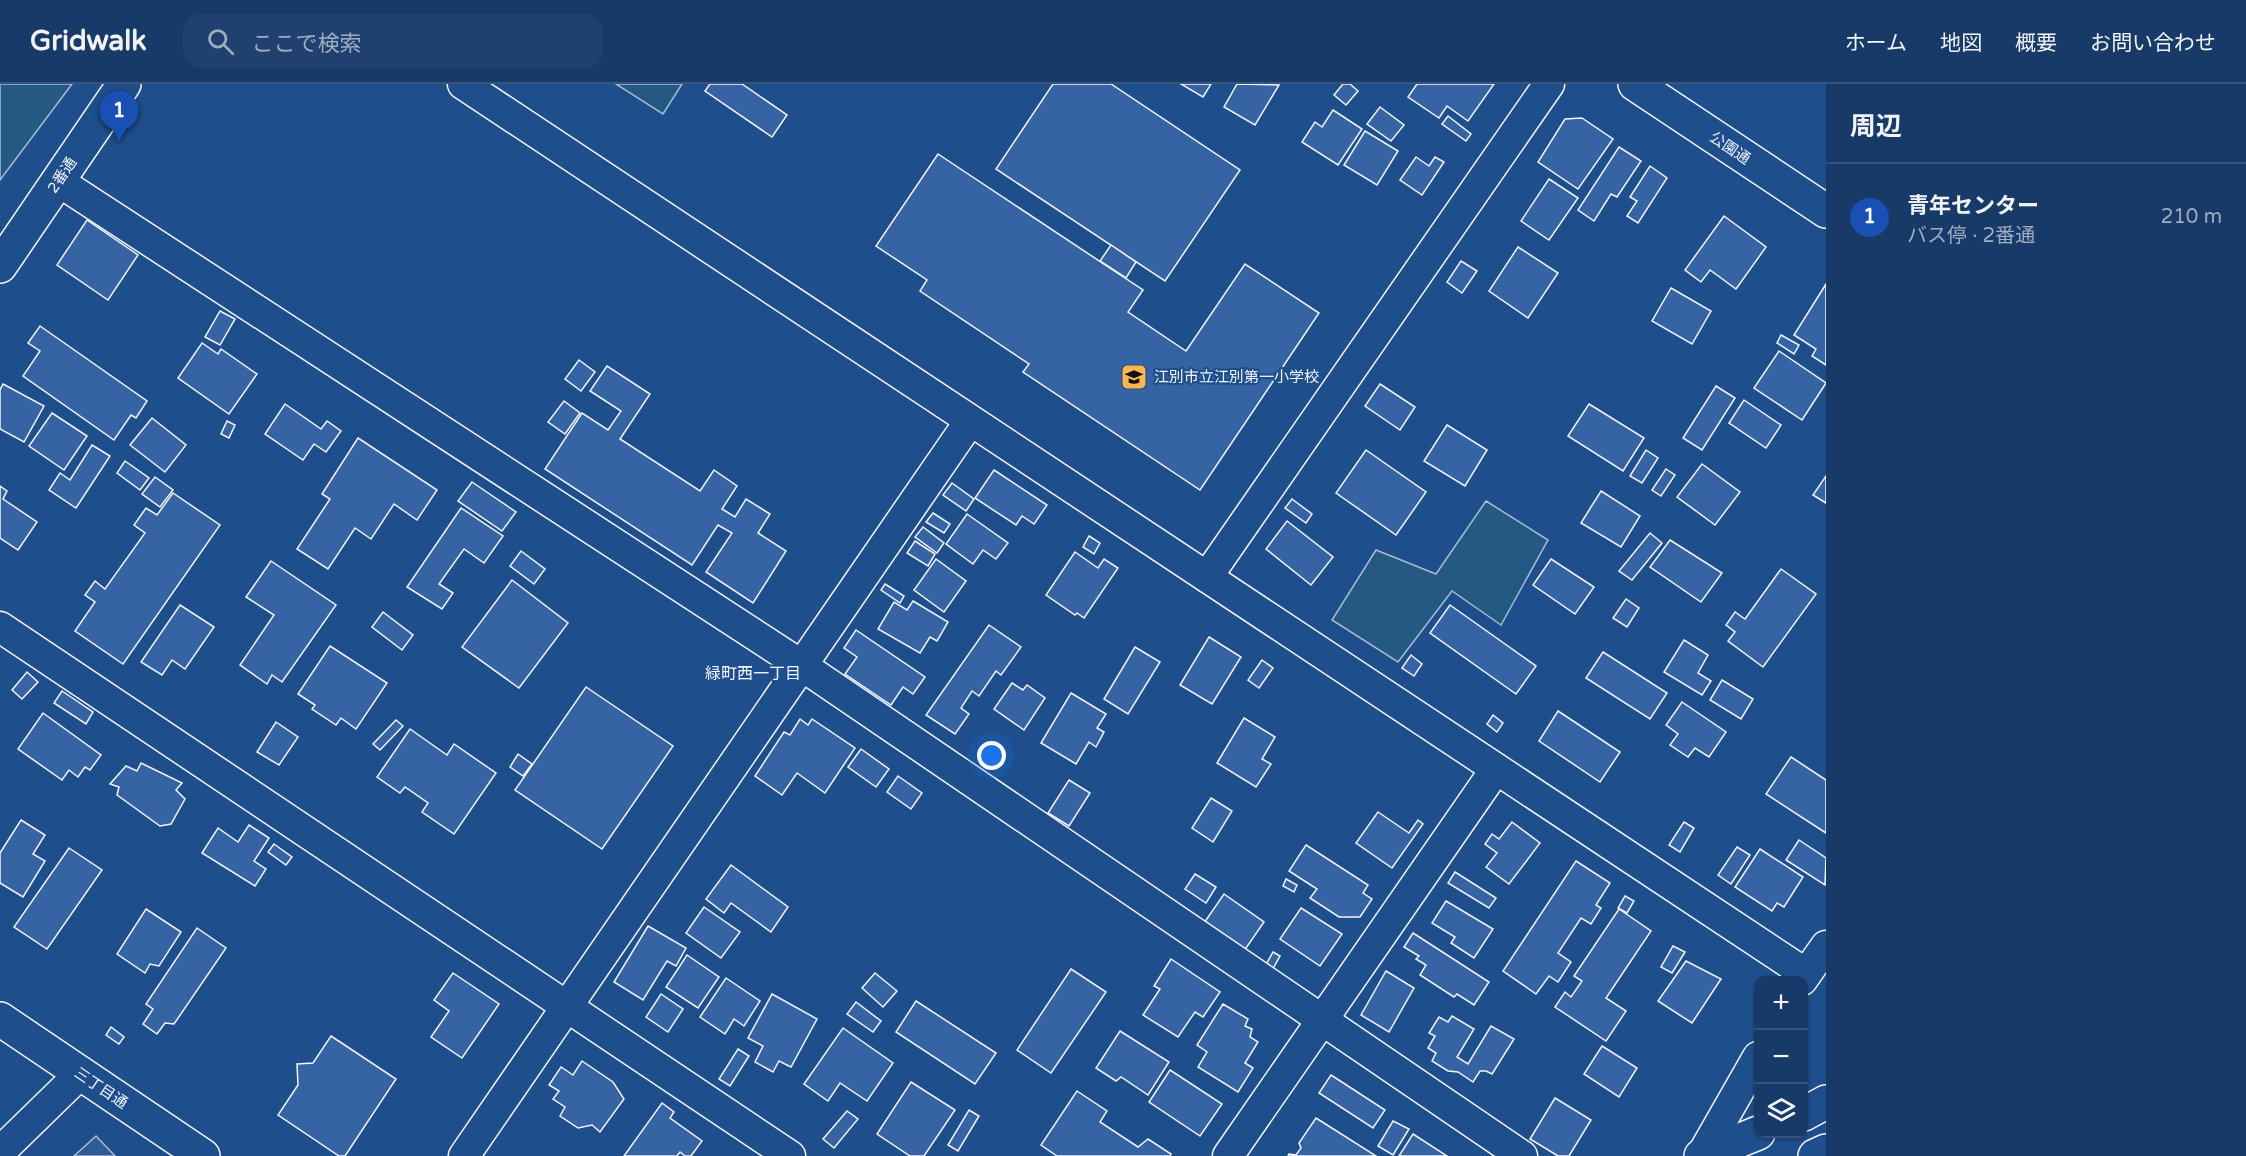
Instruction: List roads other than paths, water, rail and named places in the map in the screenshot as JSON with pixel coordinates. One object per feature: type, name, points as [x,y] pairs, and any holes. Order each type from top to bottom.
[{"type":"main road","name":"2番通","points":[[0,266],[124,84]]},
{"type":"main road","name":"公園通","points":[[1635,84],[1826,211]]},
{"type":"main road","name":"三丁目通","points":[[0,1020],[203,1156]]},
{"type":"main road","points":[[1808,1111],[1826,1102]]},
{"type":"main road","points":[[1701,1156],[1754,1135]]},
{"type":"main road","points":[[1815,1156],[1826,1151]]},
{"type":"street","points":[[463,84],[1497,769],[1803,976]]},
{"type":"street","points":[[1207,577],[1549,84]]},
{"type":"street","points":[[58,181],[801,665],[1522,1156]]},
{"type":"street","points":[[464,1156],[970,421]]},
{"type":"street","points":[[0,627],[790,1156]]},
{"type":"street","points":[[1228,1156],[1497,769]]},
{"type":"street","points":[[1805,976],[1826,946]]},
{"type":"street","points":[[1701,1156],[1754,1064]]},
{"type":"street","points":[[0,1152],[80,1074]]},
{"type":"place","name":"青年センター","points":[[119,141]]},
{"type":"place","name":"江別市立江別第一小学校","points":[[1134,377]]},
{"type":"district","name":"緑町西一丁目","points":[[753,673]]}]
